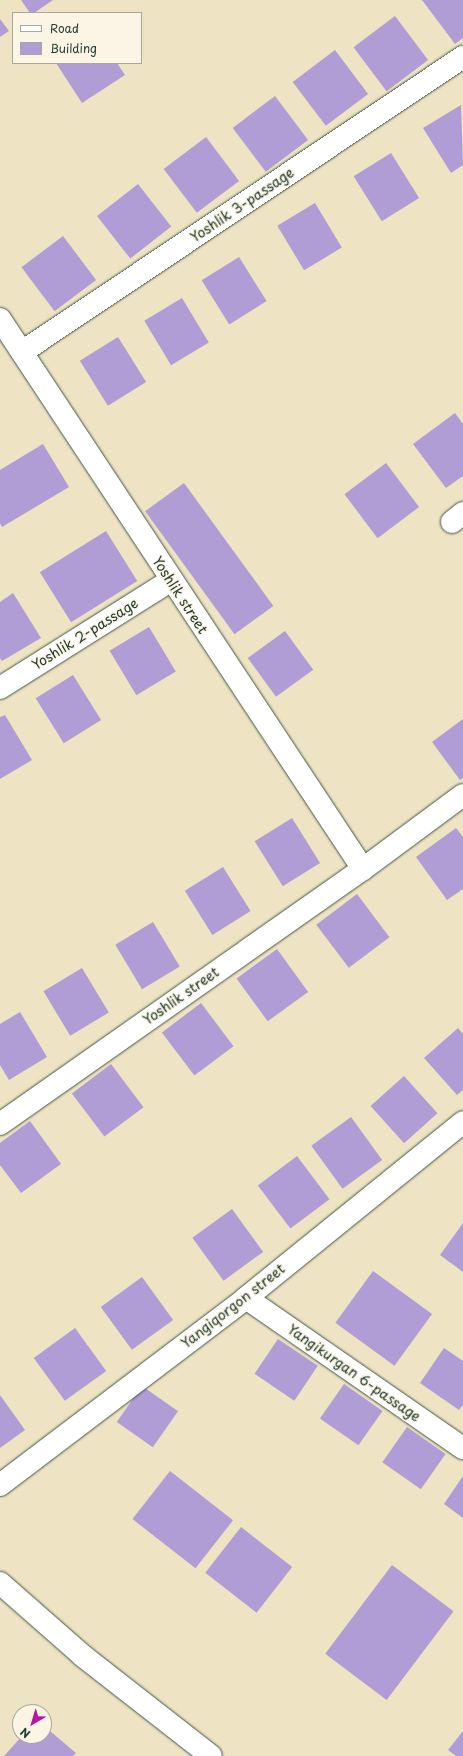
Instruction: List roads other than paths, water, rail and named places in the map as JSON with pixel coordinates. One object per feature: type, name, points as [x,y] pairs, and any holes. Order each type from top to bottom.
[{"type":"street","name":"Yoshlik 3-passage","points":[[22,352],[463,57]]},
{"type":"street","name":"Yoshlik street","points":[[1,322],[170,581],[362,869]]},
{"type":"street","name":"Yoshlik 2-passage","points":[[0,688],[170,581]]},
{"type":"street","name":"Yoshlik street","points":[[0,1124],[362,869],[463,795]]},
{"type":"street","name":"Yangiqorgon street","points":[[0,1485],[246,1298],[463,1122]]},
{"type":"street","name":"Yangikurgan 6-passage","points":[[246,1298],[463,1448]]},
{"type":"street","points":[[0,1583],[84,1656],[211,1756]]}]
